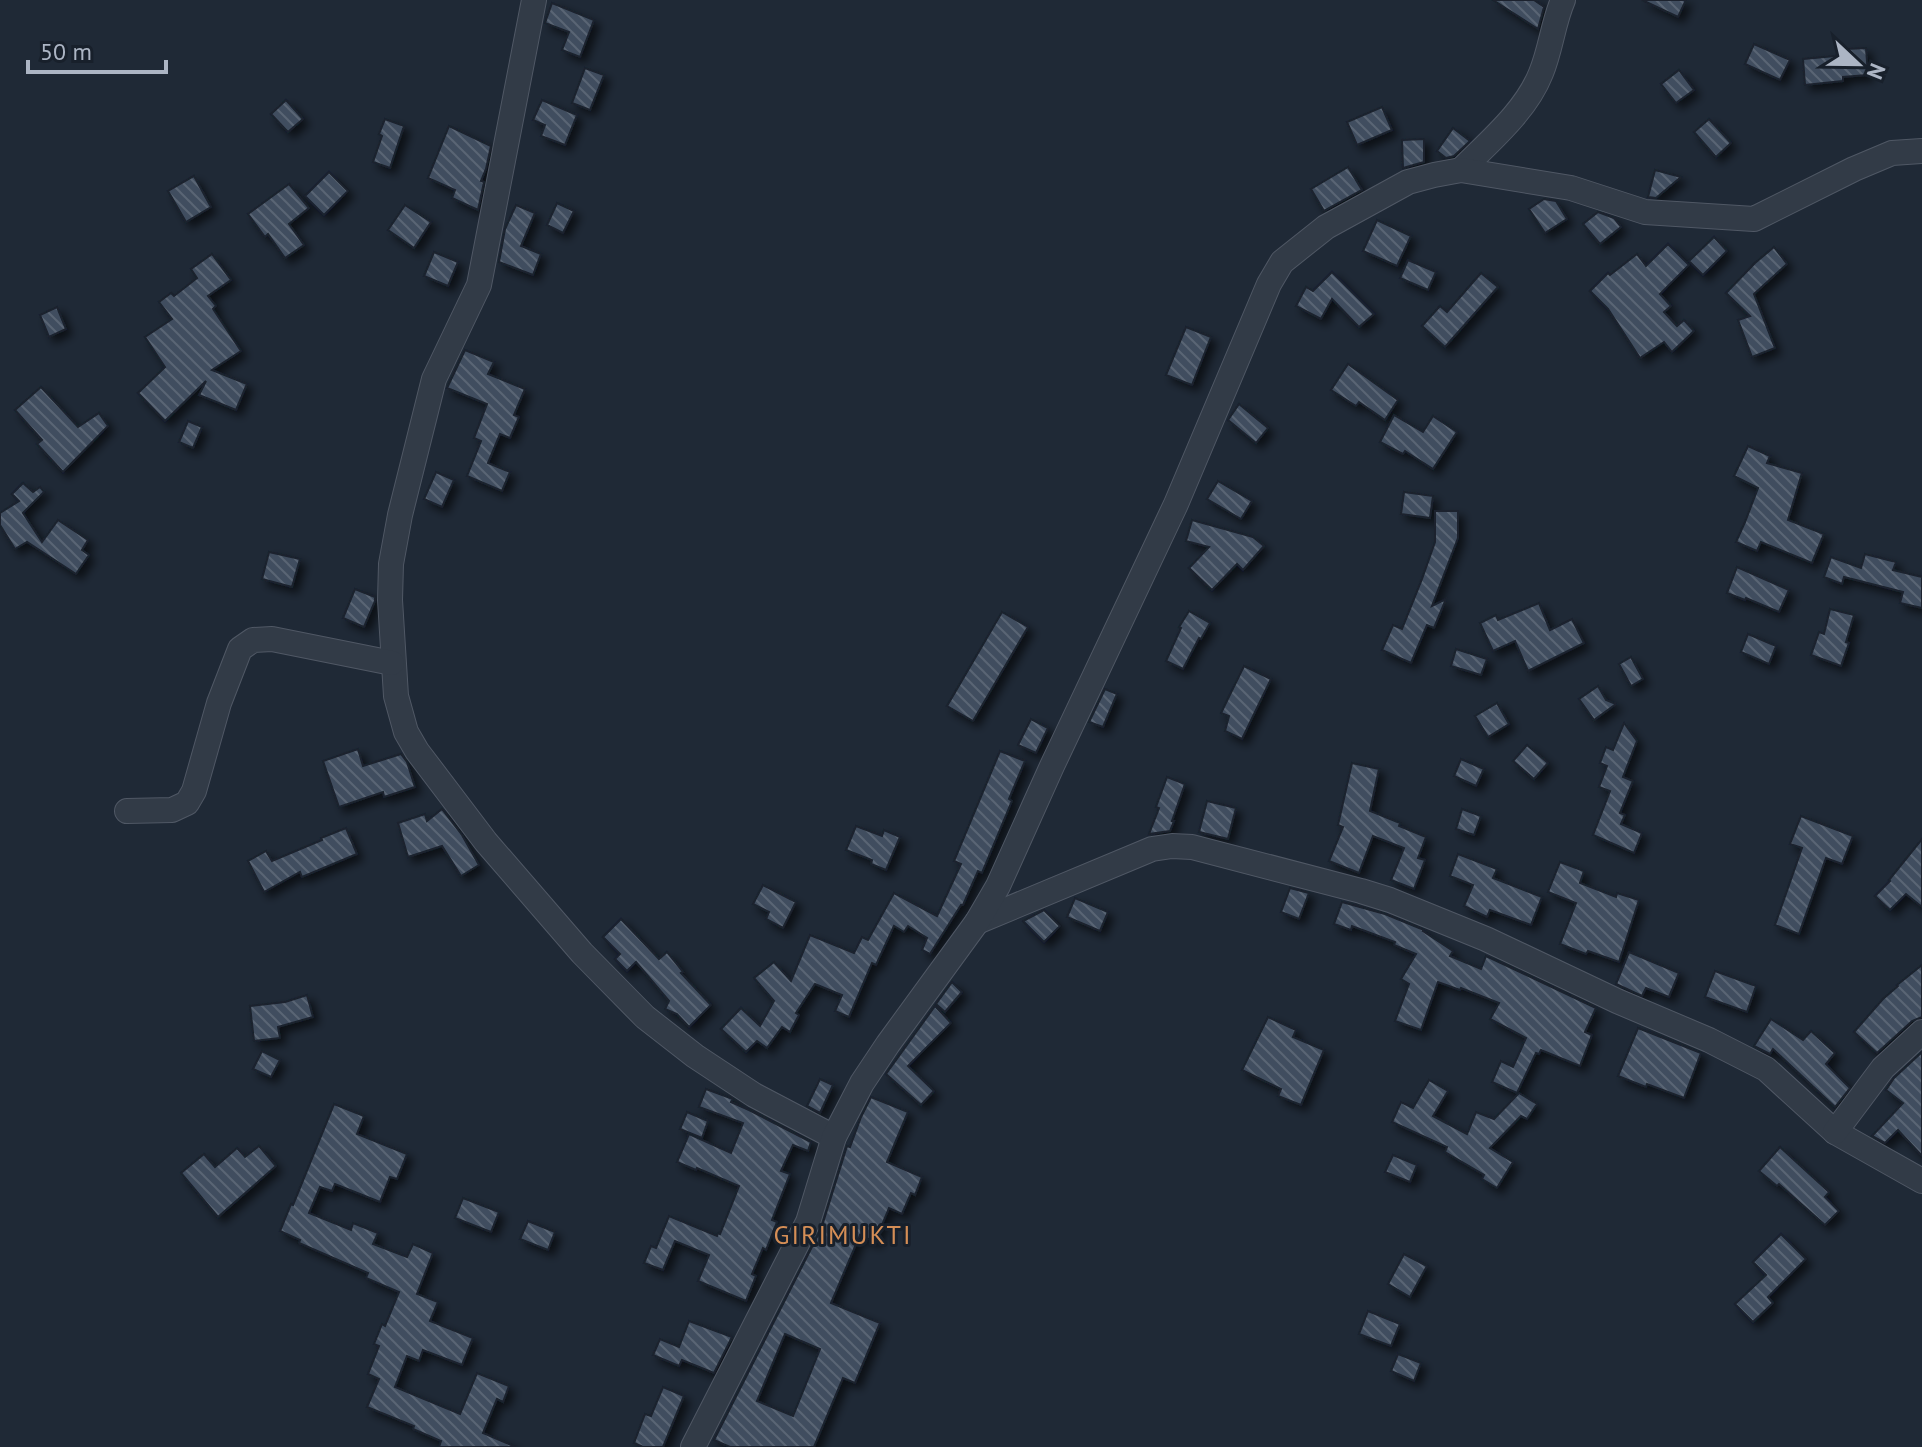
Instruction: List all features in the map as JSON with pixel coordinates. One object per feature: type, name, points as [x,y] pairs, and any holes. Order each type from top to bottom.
[{"type":"street","points":[[534,0],[479,285],[434,379],[400,515],[391,564],[390,600],[396,696],[406,732],[417,751],[486,842],[582,953],[645,1017],[754,1095],[834,1137]]},
{"type":"street","points":[[1461,170],[1532,91],[1563,0]]},
{"type":"street","points":[[693,1447],[808,1222],[834,1137],[862,1083],[977,922],[998,886],[1058,751],[1176,504],[1269,284],[1282,262],[1353,210],[1408,182],[1461,170],[1571,188],[1645,212],[1754,219],[1892,153],[1922,151]]},
{"type":"street","points":[[127,811],[172,810],[187,803],[194,791],[219,703],[240,649],[253,640],[272,639],[392,663]]},
{"type":"street","points":[[977,922],[1152,849],[1172,846],[1192,847],[1361,891],[1486,939],[1766,1069],[1835,1132],[1922,1181]]},
{"type":"street","points":[[1835,1132],[1883,1068],[1922,1032]]},
{"type":"building","points":[[1493,0],[1534,0],[1544,7],[1538,29]]},
{"type":"building","points":[[1642,0],[1686,0],[1678,17]]},
{"type":"building","points":[[552,3],[594,20],[580,57],[562,50],[569,32],[545,23]]},
{"type":"building","points":[[1754,44],[1790,60],[1780,80],[1745,64]]},
{"type":"building","points":[[1866,48],[1868,75],[1805,85],[1803,59],[1845,55],[1845,49]]},
{"type":"building","points":[[585,68],[604,75],[590,110],[572,103]]},
{"type":"building","points":[[1679,70],[1694,90],[1676,103],[1661,84]]},
{"type":"building","points":[[286,100],[303,119],[288,132],[271,114]]},
{"type":"building","points":[[542,100],[577,115],[565,145],[541,136],[545,125],[533,120]]},
{"type":"building","points":[[1382,107],[1392,130],[1357,145],[1347,122]]},
{"type":"building","points":[[385,119],[404,126],[390,168],[373,162]]},
{"type":"building","points":[[1709,119],[1731,143],[1716,157],[1694,132]]},
{"type":"building","points":[[449,126],[491,146],[481,181],[484,182],[478,210],[452,198],[455,190],[428,178]]},
{"type":"building","points":[[1453,128],[1470,141],[1454,156],[1446,158],[1437,151]]},
{"type":"building","points":[[1424,139],[1424,162],[1403,168],[1402,140]]},
{"type":"building","points":[[1348,167],[1362,190],[1324,211],[1311,189]]},
{"type":"building","points":[[1655,170],[1681,177],[1656,198],[1648,197]]},
{"type":"building","points":[[329,172],[348,191],[324,215],[305,196]]},
{"type":"building","points":[[194,176],[211,207],[186,222],[168,191]]},
{"type":"building","points":[[289,184],[309,208],[289,224],[304,245],[285,258],[268,234],[265,237],[248,214]]},
{"type":"building","points":[[1544,199],[1556,201],[1567,219],[1545,233],[1529,209]]},
{"type":"building","points":[[557,203],[574,211],[563,233],[547,225]]},
{"type":"building","points":[[405,205],[431,222],[414,248],[388,230]]},
{"type":"building","points":[[516,205],[535,213],[521,246],[541,254],[533,275],[499,262],[505,229]]},
{"type":"building","points":[[1598,212],[1614,218],[1621,227],[1600,244],[1583,224]]},
{"type":"building","points":[[1377,220],[1411,236],[1397,266],[1363,251]]},
{"type":"building","points":[[1714,237],[1727,251],[1703,275],[1689,261]]},
{"type":"building","points":[[1668,244],[1689,265],[1660,294],[1671,306],[1664,312],[1677,326],[1684,320],[1694,331],[1672,352],[1664,342],[1640,358],[1608,309],[1590,291],[1608,273],[1610,275],[1637,254],[1646,266]]},
{"type":"building","points":[[1774,247],[1787,264],[1754,294],[1775,348],[1752,357],[1738,320],[1750,316],[1726,293]]},
{"type":"building","points":[[434,252],[458,262],[448,286],[424,276]]},
{"type":"building","points":[[212,254],[231,280],[208,296],[216,306],[213,309],[241,351],[212,370],[247,384],[236,410],[199,395],[206,381],[165,421],[138,393],[165,367],[145,337],[172,319],[159,302],[171,293],[174,296],[197,278],[191,269]]},
{"type":"building","points":[[1408,260],[1436,272],[1428,290],[1400,278]]},
{"type":"building","points":[[1332,272],[1374,314],[1359,327],[1332,299],[1321,319],[1296,306],[1306,287],[1313,291]]},
{"type":"building","points":[[1481,273],[1498,287],[1445,347],[1422,326],[1440,306],[1447,312]]},
{"type":"building","points":[[57,307],[66,329],[49,337],[40,315]]},
{"type":"building","points":[[1186,327],[1211,337],[1192,385],[1166,375]]},
{"type":"building","points":[[465,350],[494,362],[488,374],[525,389],[514,415],[519,417],[510,438],[500,434],[488,463],[510,472],[502,491],[467,476],[481,441],[474,438],[487,404],[447,388]]},
{"type":"building","points":[[1348,364],[1398,400],[1385,420],[1359,402],[1356,406],[1331,390]]},
{"type":"building","points":[[41,387],[78,427],[99,413],[108,426],[63,472],[37,444],[42,440],[15,410]]},
{"type":"building","points":[[1239,404],[1268,428],[1256,443],[1228,420]]},
{"type":"building","points":[[1394,415],[1423,432],[1433,416],[1457,432],[1433,469],[1405,451],[1403,454],[1380,442]]},
{"type":"building","points":[[188,421],[202,427],[193,448],[179,442]]},
{"type":"building","points":[[1748,446],[1770,456],[1767,463],[1802,473],[1788,520],[1824,534],[1812,563],[1761,542],[1757,551],[1736,542],[1758,488],[1734,476]]},
{"type":"building","points":[[436,472],[454,480],[442,507],[424,499]]},
{"type":"building","points":[[1218,481],[1252,501],[1241,519],[1207,499]]},
{"type":"building","points":[[23,483],[33,492],[40,487],[44,492],[23,513],[42,542],[58,520],[88,540],[82,550],[89,555],[76,574],[27,542],[15,549],[0,525],[0,513],[19,501],[12,494]]},
{"type":"building","points":[[1404,492],[1433,496],[1430,518],[1401,514]]},
{"type":"building","points":[[1435,511],[1458,511],[1458,538],[1432,606],[1446,599],[1434,628],[1427,625],[1411,663],[1382,650],[1393,625],[1402,629],[1422,579],[1435,542]]},
{"type":"building","points":[[1192,520],[1253,537],[1264,546],[1243,570],[1237,564],[1212,590],[1189,568],[1209,547],[1186,541]]},
{"type":"building","points":[[269,552],[300,559],[292,587],[262,579]]},
{"type":"building","points":[[1865,554],[1896,562],[1893,570],[1922,577],[1922,608],[1900,603],[1903,592],[1844,577],[1842,584],[1824,577],[1831,557],[1861,568]]},
{"type":"building","points":[[1737,567],[1789,590],[1779,612],[1727,593]]},
{"type":"building","points":[[355,589],[375,597],[364,627],[343,618]]},
{"type":"building","points":[[1539,603],[1550,630],[1572,619],[1584,643],[1528,671],[1515,641],[1493,651],[1480,623],[1496,615],[1498,620]]},
{"type":"building","points":[[1830,609],[1854,615],[1841,666],[1811,655],[1819,632],[1824,634]]},
{"type":"building","points":[[1189,611],[1210,623],[1183,669],[1166,661]]},
{"type":"building","points":[[1002,612],[1028,627],[973,721],[947,706]]},
{"type":"building","points":[[1748,634],[1776,646],[1769,664],[1741,652]]},
{"type":"building","points":[[1456,649],[1487,659],[1481,675],[1451,666]]},
{"type":"building","points":[[1631,657],[1643,679],[1631,686],[1619,664]]},
{"type":"building","points":[[1244,666],[1271,679],[1242,739],[1225,731],[1229,716],[1221,713]]},
{"type":"building","points":[[1598,686],[1606,700],[1616,704],[1594,720],[1579,699]]},
{"type":"building","points":[[1105,689],[1117,694],[1103,727],[1089,722]]},
{"type":"building","points":[[1497,703],[1509,724],[1488,737],[1475,716]]},
{"type":"building","points":[[1031,719],[1048,728],[1036,753],[1018,745]]},
{"type":"building","points":[[1624,723],[1637,741],[1623,777],[1633,781],[1620,813],[1625,815],[1621,824],[1642,833],[1634,853],[1593,835],[1610,791],[1599,787],[1607,766],[1600,763],[1606,747],[1613,750]]},
{"type":"building","points":[[1527,745],[1548,763],[1534,779],[1513,761]]},
{"type":"building","points":[[358,749],[363,766],[401,754],[415,787],[384,797],[383,792],[339,807],[323,761]]},
{"type":"building","points":[[1000,751],[1025,761],[1009,799],[1012,801],[982,873],[978,871],[963,905],[930,954],[922,950],[927,938],[908,926],[904,932],[894,926],[876,965],[872,963],[849,1017],[835,1011],[842,995],[815,984],[796,1013],[799,1015],[790,1032],[782,1027],[767,1048],[757,1041],[746,1052],[721,1029],[741,1008],[760,1026],[774,1001],[754,978],[774,962],[791,981],[810,935],[854,953],[862,937],[868,940],[894,893],[937,916],[961,864],[954,861]]},
{"type":"building","points":[[1461,759],[1484,769],[1476,786],[1454,776]]},
{"type":"building","points":[[1352,763],[1379,769],[1370,811],[1426,837],[1418,858],[1425,860],[1414,889],[1391,880],[1404,848],[1373,836],[1359,873],[1329,861],[1343,827],[1338,825]]},
{"type":"building","points":[[1167,777],[1185,784],[1174,821],[1170,831],[1149,834],[1159,808],[1156,807]]},
{"type":"building","points":[[1207,801],[1236,808],[1228,839],[1199,832]]},
{"type":"building","points":[[442,809],[479,865],[461,876],[442,846],[408,857],[398,823],[425,814],[427,821]]},
{"type":"building","points":[[1462,809],[1481,816],[1474,835],[1456,829]]},
{"type":"building","points":[[1801,816],[1853,836],[1842,864],[1826,858],[1799,934],[1775,925],[1802,848],[1790,844]]},
{"type":"building","points":[[856,826],[882,836],[884,830],[900,837],[886,870],[871,864],[872,860],[846,850]]},
{"type":"building","points":[[346,828],[357,854],[302,877],[300,872],[264,892],[248,861],[266,851],[272,861]]},
{"type":"building","points":[[1922,839],[1922,907],[1906,894],[1890,910],[1875,896]]},
{"type":"building","points":[[1458,854],[1497,869],[1493,878],[1542,897],[1531,925],[1490,910],[1487,917],[1464,906],[1473,885],[1450,876]]},
{"type":"building","points":[[1560,862],[1584,871],[1580,883],[1616,897],[1617,893],[1639,900],[1619,962],[1560,944],[1576,903],[1548,892]]},
{"type":"building","points":[[763,885],[796,902],[783,928],[766,919],[769,912],[753,904]]},
{"type":"building","points":[[1290,888],[1309,893],[1299,919],[1281,912]]},
{"type":"building","points":[[1075,898],[1108,912],[1100,931],[1067,917]]},
{"type":"building","points":[[1342,902],[1385,914],[1424,930],[1453,951],[1450,956],[1481,969],[1486,956],[1596,1008],[1585,1032],[1592,1035],[1580,1066],[1541,1050],[1539,1054],[1536,1053],[1517,1093],[1492,1082],[1501,1061],[1513,1067],[1526,1038],[1490,1019],[1499,1003],[1438,982],[1421,1030],[1395,1021],[1409,984],[1401,979],[1416,954],[1394,945],[1395,942],[1352,926],[1351,930],[1334,924]]},
{"type":"building","points":[[1044,910],[1060,926],[1044,942],[1023,921]]},
{"type":"building","points":[[621,919],[659,959],[667,952],[681,973],[711,1005],[689,1027],[677,1014],[665,1009],[669,1001],[636,962],[627,971],[615,959],[620,954],[603,937]]},
{"type":"building","points":[[1629,952],[1679,973],[1669,997],[1646,988],[1642,996],[1616,984]]},
{"type":"building","points":[[1922,965],[1922,1017],[1912,1021],[1877,1053],[1854,1032],[1897,985]]},
{"type":"building","points":[[1715,971],[1756,986],[1747,1012],[1705,997]]},
{"type":"building","points":[[952,982],[962,992],[945,1012],[936,1004]]},
{"type":"building","points":[[307,995],[313,1017],[278,1027],[280,1038],[254,1041],[250,1006],[285,1002]]},
{"type":"building","points":[[935,1006],[951,1023],[908,1066],[934,1091],[921,1105],[886,1074]]},
{"type":"building","points":[[1268,1017],[1296,1030],[1293,1037],[1324,1050],[1301,1105],[1278,1096],[1281,1089],[1242,1070]]},
{"type":"building","points":[[1771,1019],[1803,1040],[1811,1031],[1835,1053],[1826,1064],[1850,1088],[1835,1107],[1773,1049],[1770,1054],[1754,1046]]},
{"type":"building","points":[[1638,1028],[1701,1053],[1684,1098],[1618,1076]]},
{"type":"building","points":[[262,1051],[280,1060],[271,1077],[253,1069]]},
{"type":"building","points":[[1922,1052],[1922,1156],[1898,1130],[1885,1143],[1872,1136],[1903,1103],[1886,1090],[1894,1078]]},
{"type":"building","points":[[820,1079],[833,1085],[820,1113],[807,1106]]},
{"type":"building","points":[[1429,1080],[1448,1091],[1433,1116],[1467,1134],[1476,1112],[1494,1119],[1519,1093],[1537,1104],[1527,1119],[1521,1116],[1490,1148],[1513,1162],[1497,1188],[1482,1179],[1484,1175],[1445,1152],[1447,1147],[1392,1122],[1401,1102],[1413,1108]]},
{"type":"building","points":[[706,1089],[733,1099],[731,1102],[811,1142],[808,1151],[793,1145],[781,1171],[790,1174],[772,1220],[777,1222],[752,1274],[756,1276],[746,1301],[698,1281],[709,1255],[675,1241],[663,1270],[644,1263],[651,1246],[656,1248],[669,1216],[717,1236],[720,1234],[739,1186],[677,1162],[689,1134],[731,1153],[743,1123],[699,1107]]},
{"type":"building","points":[[871,1097],[908,1112],[887,1162],[922,1177],[915,1195],[911,1193],[902,1214],[889,1208],[875,1242],[860,1235],[831,1303],[880,1323],[855,1383],[843,1378],[814,1447],[730,1447],[714,1440],[821,1229],[847,1146],[850,1147]],"holes":[[[785,1334],[820,1349],[793,1416],[757,1401]]]},
{"type":"building","points":[[334,1104],[364,1116],[357,1134],[407,1154],[397,1179],[390,1177],[380,1202],[335,1184],[332,1191],[320,1187],[309,1213],[351,1230],[353,1223],[378,1233],[373,1244],[407,1257],[413,1244],[433,1253],[417,1294],[438,1302],[430,1321],[473,1338],[462,1365],[423,1350],[419,1361],[407,1356],[395,1387],[460,1414],[477,1373],[509,1386],[503,1402],[497,1399],[483,1433],[516,1447],[439,1447],[441,1441],[413,1429],[414,1426],[367,1407],[379,1379],[368,1374],[379,1346],[374,1344],[399,1292],[366,1278],[368,1273],[299,1243],[300,1240],[280,1231]]},
{"type":"building","points":[[687,1112],[708,1121],[702,1138],[680,1129]]},
{"type":"building","points":[[259,1146],[276,1166],[218,1217],[181,1173],[204,1154],[215,1167],[237,1148],[245,1157]]},
{"type":"building","points":[[1780,1147],[1829,1192],[1825,1197],[1839,1211],[1825,1225],[1779,1184],[1777,1186],[1759,1171]]},
{"type":"building","points":[[1393,1155],[1417,1165],[1410,1182],[1385,1172]]},
{"type":"building","points":[[463,1198],[499,1212],[491,1232],[455,1218]]},
{"type":"building","points":[[528,1221],[555,1232],[548,1250],[520,1239]]},
{"type":"building","points":[[1781,1234],[1806,1259],[1768,1297],[1773,1303],[1753,1322],[1735,1304],[1766,1275],[1753,1262]]},
{"type":"building","points":[[1404,1254],[1427,1266],[1410,1297],[1388,1284]]},
{"type":"building","points":[[1368,1311],[1400,1324],[1391,1346],[1359,1334]]},
{"type":"building","points":[[689,1321],[732,1337],[714,1373],[682,1360],[679,1366],[653,1355],[660,1339],[679,1347]]},
{"type":"building","points":[[1398,1354],[1421,1363],[1414,1381],[1391,1371]]},
{"type":"building","points":[[663,1387],[684,1396],[663,1447],[643,1447],[634,1443],[645,1414],[651,1416]]},
{"type":"district","name":"GIRIMUKTI","points":[[843,1234]]}]
